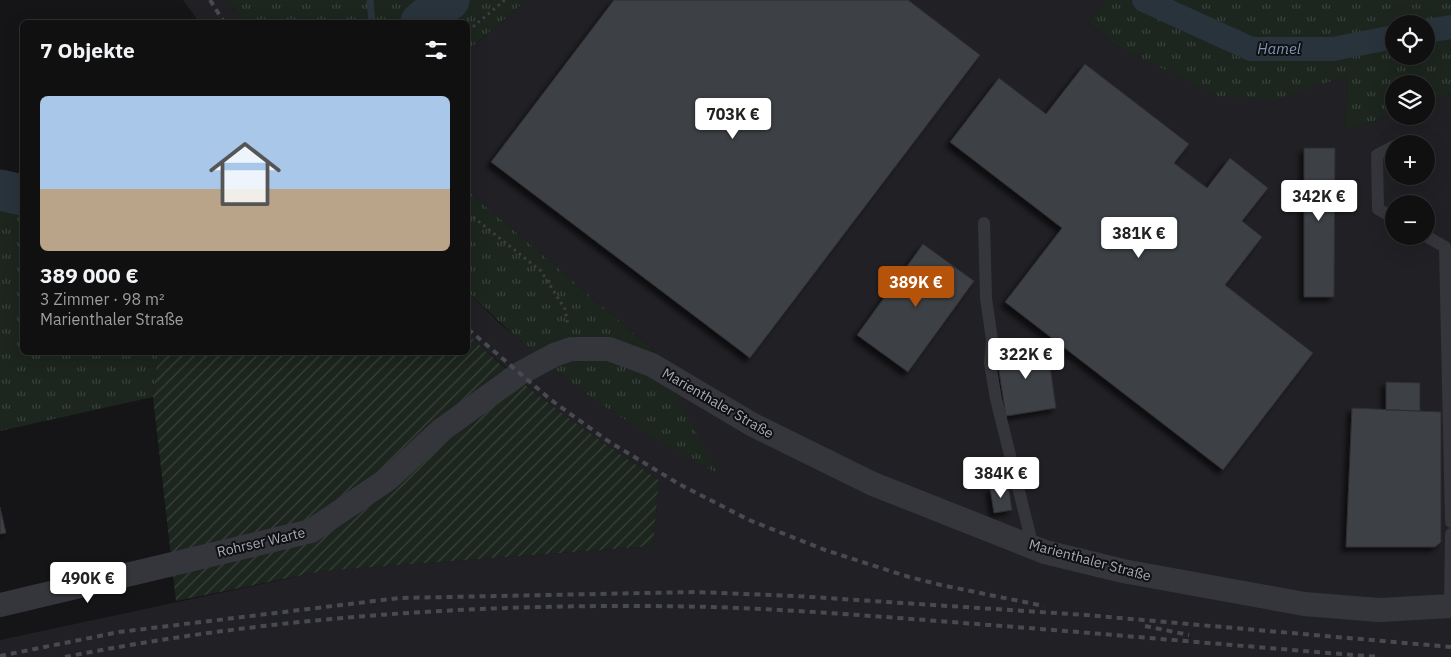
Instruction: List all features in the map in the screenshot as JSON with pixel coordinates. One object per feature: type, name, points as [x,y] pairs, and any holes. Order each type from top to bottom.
[{"type":"street","name":"Marienthaler Straße","points":[[533,365],[572,349],[610,349],[652,365],[753,425],[873,484],[1045,552],[1123,572],[1304,604],[1380,610],[1450,606]]},
{"type":"street","name":"Rohrser Warte","points":[[0,605],[311,531],[388,479],[440,430],[533,365]]},
{"type":"lane","points":[[1385,150],[1377,154],[1378,209],[1385,213]]},
{"type":"lane","points":[[984,223],[986,298],[992,340],[990,363],[996,399],[1033,547]]},
{"type":"lane","points":[[1435,241],[1445,247],[1451,522]]},
{"type":"lane","points":[[1450,606],[1451,534]]},
{"type":"path","points":[[470,29],[505,0]]},
{"type":"path","points":[[470,215],[541,271],[565,309],[572,349]]},
{"type":"shaded area","points":[[183,0],[228,0],[242,20],[198,20]]},
{"type":"shaded area","points":[[527,0],[1106,0],[1088,23],[1119,47],[1314,86],[1347,76],[1345,131],[1385,117],[1385,125],[1435,125],[1435,100],[1451,95],[1451,657],[0,657],[0,640],[323,571],[653,546],[659,480],[593,437],[543,399],[478,344],[470,336],[470,294],[498,322],[559,373],[612,411],[716,473],[652,349],[470,193],[470,48]]},
{"type":"green space","points":[[228,0],[527,0],[470,48],[470,20],[242,20]]},
{"type":"green space","points":[[1106,0],[1451,0],[1451,95],[1435,100],[1435,75],[1385,75],[1385,117],[1345,131],[1347,76],[1275,100],[1218,96],[1119,47],[1088,23]]},
{"type":"green space","points":[[0,190],[20,195],[20,355],[158,355],[153,397],[0,431]]},
{"type":"green space","points":[[470,193],[652,349],[718,474],[638,428],[593,398],[555,370],[470,294]]},
{"type":"green space","points":[[470,336],[512,374],[560,412],[659,480],[653,546],[323,571],[176,601],[153,397],[158,355],[470,355]]},
{"type":"building","points":[[614,0],[908,0],[980,55],[750,358],[491,162]]},
{"type":"building","points":[[1085,64],[1189,144],[1174,163],[1207,188],[1230,158],[1268,188],[1242,221],[1262,237],[1225,285],[1313,353],[1223,470],[1005,302],[1062,228],[950,142],[999,78],[1046,114]]},
{"type":"building","points":[[1304,148],[1335,148],[1334,297],[1304,297]]},
{"type":"building","points":[[923,244],[974,281],[908,372],[857,335]]},
{"type":"building","points":[[1047,345],[1056,408],[1006,416],[996,352]]},
{"type":"building","points":[[1386,382],[1420,383],[1420,411],[1386,410]]},
{"type":"building","points":[[1352,408],[1441,412],[1441,542],[1435,547],[1346,547]]},
{"type":"building","points":[[1008,485],[1012,510],[994,513],[990,488]]},
{"type":"building","points":[[0,507],[6,533],[0,534]]},
{"type":"waterway","name":"Hamel","points":[[370,0],[372,20]]},
{"type":"waterway","name":"Hamel","points":[[424,20],[449,0]]},
{"type":"waterway","name":"Hamel","points":[[1144,0],[1251,49],[1333,49],[1385,39]]},
{"type":"waterway","name":"Hamel","points":[[1435,30],[1451,27]]},
{"type":"waterway","name":"Hamel","points":[[0,190],[20,195]]},
{"type":"railway","points":[[210,0],[223,20]]},
{"type":"railway","points":[[470,331],[551,400],[608,441],[679,484],[749,520],[825,550],[909,577],[1044,606]]},
{"type":"railway","points":[[0,656],[119,632],[399,598],[695,592],[796,596],[1086,615],[1451,647]]},
{"type":"railway","points":[[65,657],[225,631],[306,621],[387,614],[469,610],[631,606],[747,608],[851,614],[1380,657]]},
{"type":"railway","points":[[1145,626],[1189,635]]}]
